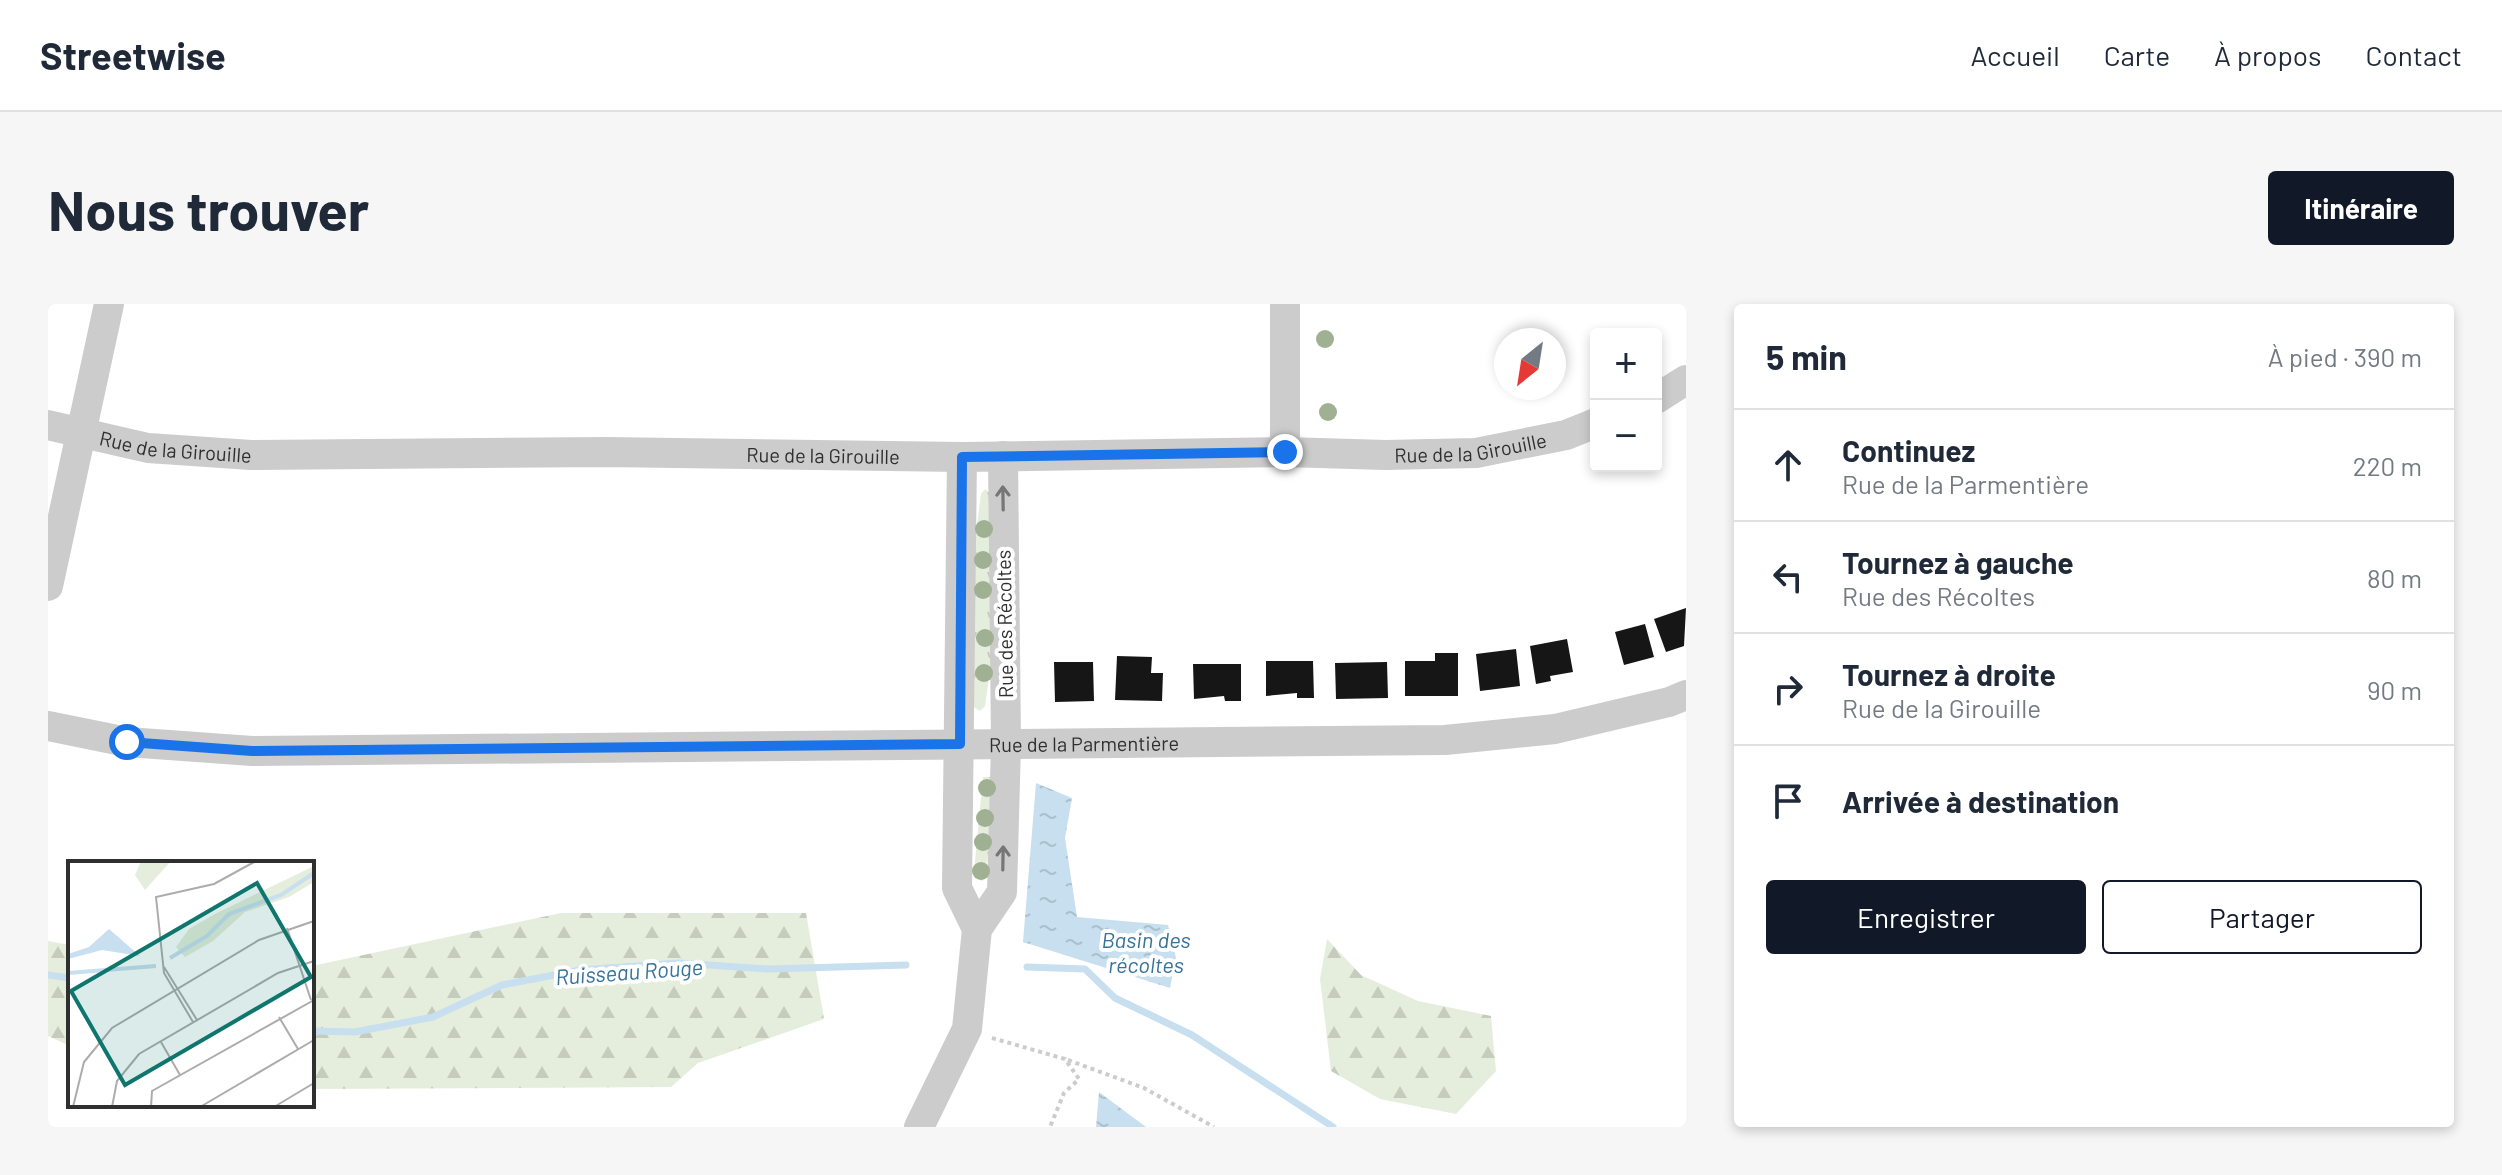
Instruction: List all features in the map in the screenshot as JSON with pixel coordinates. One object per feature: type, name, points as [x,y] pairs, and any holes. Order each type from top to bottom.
[{"type":"street","points":[[48,586],[109,304]]},
{"type":"street","points":[[1285,304],[1285,452]]},
{"type":"street","points":[[1662,395],[1686,380]]},
{"type":"street","name":"Rue de la Girouille","points":[[48,425],[148,448],[251,455],[606,452],[962,457],[1285,452],[1386,455],[1476,453],[1566,435],[1590,425]]},
{"type":"street","name":"Rue des Récoltes","points":[[919,1127],[967,1029],[977,929],[1002,892],[1006,744],[1003,456]]},
{"type":"street","name":"Rue des Récoltes","points":[[962,457],[957,888],[977,929]]},
{"type":"street","name":"Rue de la Parmentière","points":[[48,726],[127,742],[252,751],[1445,740],[1555,729],[1669,702],[1686,695]]},
{"type":"path","points":[[967,1029],[1009,1045],[1065,1059],[1144,1088],[1214,1127]]},
{"type":"path","points":[[1050,1127],[1064,1093],[1079,1079],[1065,1059]]},
{"type":"green space","points":[[985,489],[990,493],[992,657],[985,706],[980,711],[974,707],[974,547],[981,494]]},
{"type":"green space","points":[[983,777],[991,779],[992,824],[985,878],[982,881],[975,877],[974,871]]},
{"type":"green space","points":[[561,913],[806,913],[824,1019],[698,1063],[671,1087],[314,1089],[314,966]]},
{"type":"green space","points":[[1327,939],[1361,975],[1418,1001],[1491,1016],[1496,1071],[1456,1114],[1380,1099],[1331,1071],[1320,979]]},
{"type":"green space","points":[[48,941],[68,945],[68,1045],[48,1036]]},
{"type":"water","name":"Basin des récoltes","points":[[1036,783],[1072,798],[1065,838],[1077,917],[1168,925],[1176,958],[1170,988],[1023,942]]},
{"type":"water","points":[[1099,1092],[1146,1127],[1096,1127]]},
{"type":"building","points":[[1686,608],[1684,646],[1666,652],[1654,619]]},
{"type":"building","points":[[1645,624],[1654,657],[1624,665],[1615,632]]},
{"type":"building","points":[[1567,639],[1573,672],[1550,676],[1551,681],[1536,684],[1530,646]]},
{"type":"building","points":[[1516,649],[1520,686],[1480,691],[1476,654]]},
{"type":"building","points":[[1435,653],[1458,653],[1458,696],[1405,696],[1405,661],[1435,661]]},
{"type":"building","points":[[1117,656],[1152,657],[1151,673],[1163,673],[1162,701],[1115,700]]},
{"type":"building","points":[[1266,661],[1313,661],[1314,698],[1297,698],[1297,693],[1266,696]]},
{"type":"building","points":[[1054,662],[1093,662],[1094,701],[1055,702]]},
{"type":"building","points":[[1387,662],[1388,698],[1336,699],[1335,663]]},
{"type":"building","points":[[1193,664],[1241,664],[1241,701],[1225,701],[1224,696],[1194,699]]},
{"type":"waterway","name":"Ruisseau Rouge","points":[[314,1031],[355,1032],[433,1017],[502,985],[580,970],[679,963],[768,969],[906,965]]},
{"type":"waterway","name":"Ruisseau Rouge","points":[[1027,967],[1085,969],[1115,998],[1192,1035],[1333,1127]]},
{"type":"waterway","name":"Ruisseau Rouge","points":[[48,975],[68,978]]},
{"type":"route","points":[[127,742],[252,751],[960,744],[962,457],[1285,452]]}]
